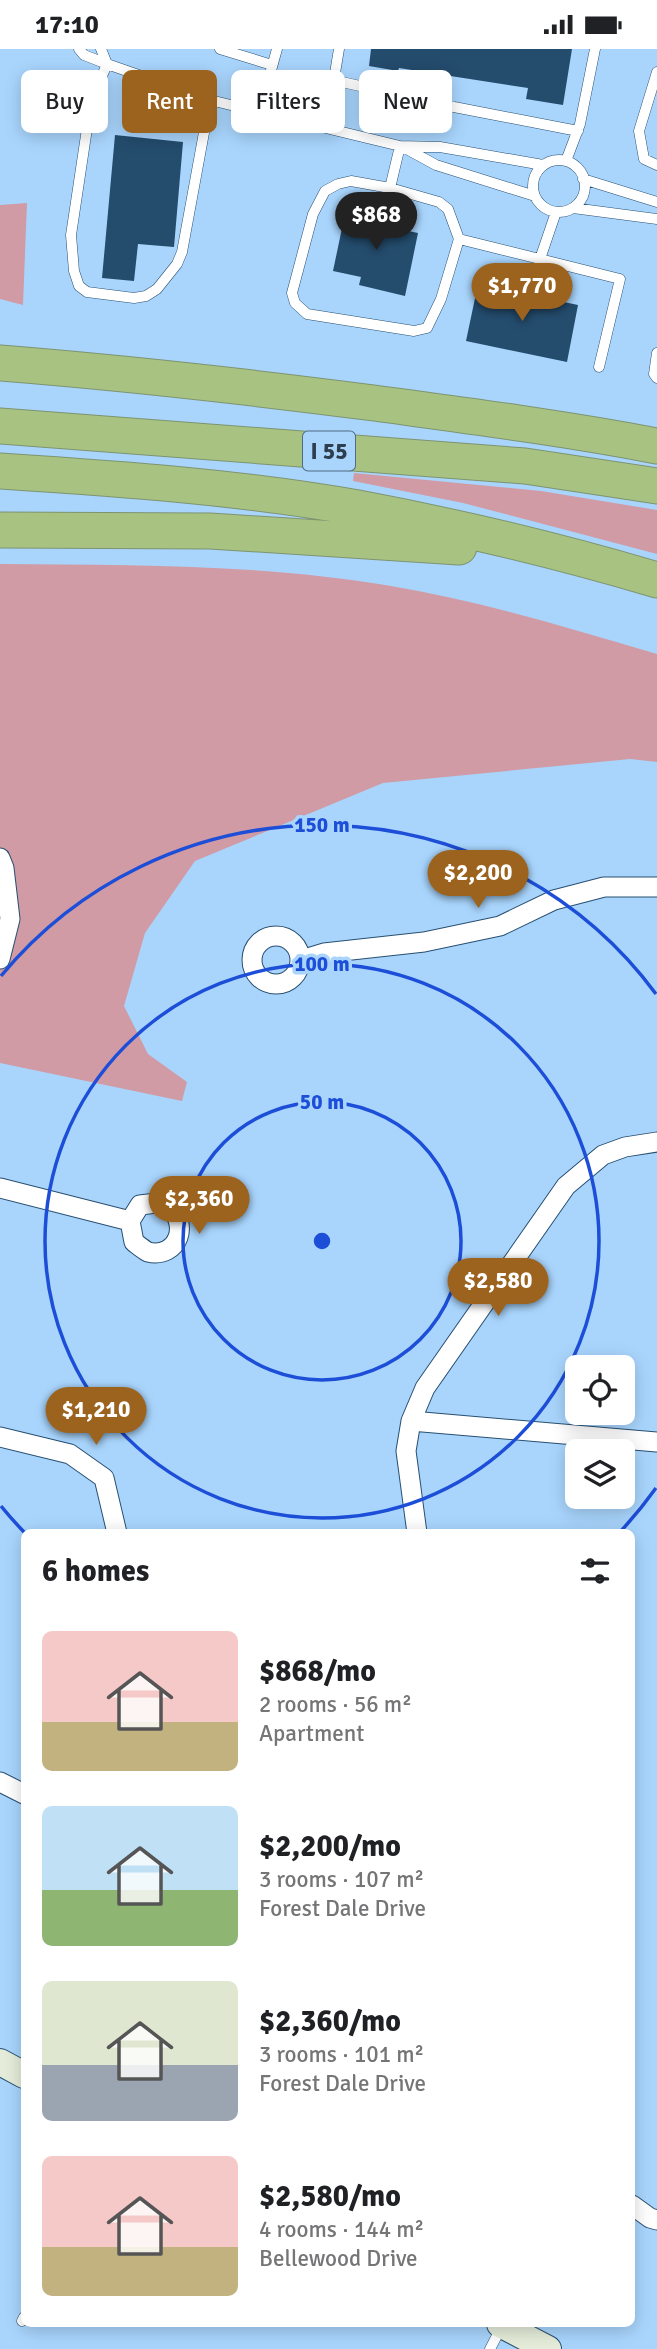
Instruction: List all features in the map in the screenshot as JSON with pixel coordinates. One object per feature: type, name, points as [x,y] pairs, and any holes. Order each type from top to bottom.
[{"type":"highway","points":[[0,354],[89,370]]},
{"type":"highway","points":[[0,363],[89,370],[305,395],[508,421],[657,446]]},
{"type":"highway","name":"I 55","points":[[0,426],[483,462],[657,486]]},
{"type":"highway","name":"I 55","points":[[0,471],[152,482],[357,508],[563,553],[657,580]]},
{"type":"highway","points":[[0,530],[210,531],[563,553]]},
{"type":"main road","points":[[0,2062],[21,2073]]},
{"type":"main road","points":[[505,2327],[548,2349]]},
{"type":"street","points":[[0,858],[4,868],[10,919],[0,959]]},
{"type":"street","points":[[300,960],[324,953],[424,941],[500,926],[554,900],[604,887],[657,887]]},
{"type":"street","points":[[416,1529],[406,1451],[411,1421],[425,1388],[566,1186],[603,1155],[625,1147],[657,1142]]},
{"type":"street","points":[[0,1188],[130,1221]]},
{"type":"street","points":[[411,1421],[657,1442]]},
{"type":"street","points":[[0,1437],[70,1454],[104,1478],[116,1529]]},
{"type":"street","points":[[0,1782],[21,1792]]},
{"type":"street","points":[[635,2207],[657,2220]]},
{"type":"lane","points":[[79,49],[84,55],[124,70]]},
{"type":"lane","points":[[101,49],[107,64],[91,102],[71,235],[74,271],[79,286],[87,292],[134,298],[146,296],[157,289],[177,264],[182,252],[204,133]]},
{"type":"lane","points":[[220,49],[272,65]]},
{"type":"lane","points":[[271,70],[276,49]]},
{"type":"lane","points":[[336,70],[339,49]]},
{"type":"lane","points":[[566,161],[578,131],[595,49]]},
{"type":"lane","points":[[657,72],[639,131],[645,159],[657,165]]},
{"type":"lane","points":[[345,82],[578,131]]},
{"type":"lane","points":[[345,132],[400,146],[436,165],[535,196],[547,209],[556,212],[573,208],[657,219]]},
{"type":"lane","points":[[400,146],[440,146],[543,165],[557,160],[566,161],[580,171],[583,179],[584,193],[573,208]]},
{"type":"lane","points":[[390,187],[400,146]]},
{"type":"lane","points":[[535,196],[534,180],[543,165]]},
{"type":"lane","points":[[583,179],[657,202]]},
{"type":"lane","points":[[351,181],[390,187],[439,202],[448,209],[459,239],[441,299],[427,328],[414,331],[307,314],[295,303],[292,293],[313,214],[325,191],[338,184],[351,181]]},
{"type":"lane","points":[[540,259],[556,212]]},
{"type":"lane","points":[[459,239],[620,279],[599,367]]},
{"type":"lane","points":[[657,353],[654,375],[657,379]]},
{"type":"lane","points":[[491,2349],[500,2327]]},
{"type":"shaded area","points":[[27,203],[23,305],[0,299],[0,205]]},
{"type":"shaded area","points":[[354,473],[541,491],[657,510],[657,554],[463,503],[353,481]]},
{"type":"shaded area","points":[[0,564],[196,567],[342,579],[425,592],[492,607],[657,654],[657,762],[630,759],[383,783],[195,861],[145,933],[124,1006],[148,1054],[187,1082],[182,1101],[0,1063]]},
{"type":"building","points":[[371,49],[572,49],[563,105],[526,99],[528,88],[452,76],[452,70],[392,70],[369,66]]},
{"type":"building","points":[[115,135],[183,142],[174,247],[138,244],[134,281],[102,278]]},
{"type":"building","points":[[346,209],[391,219],[389,227],[418,233],[405,296],[359,285],[361,277],[333,271]]},
{"type":"building","points":[[478,284],[578,305],[567,362],[466,341]]}]
